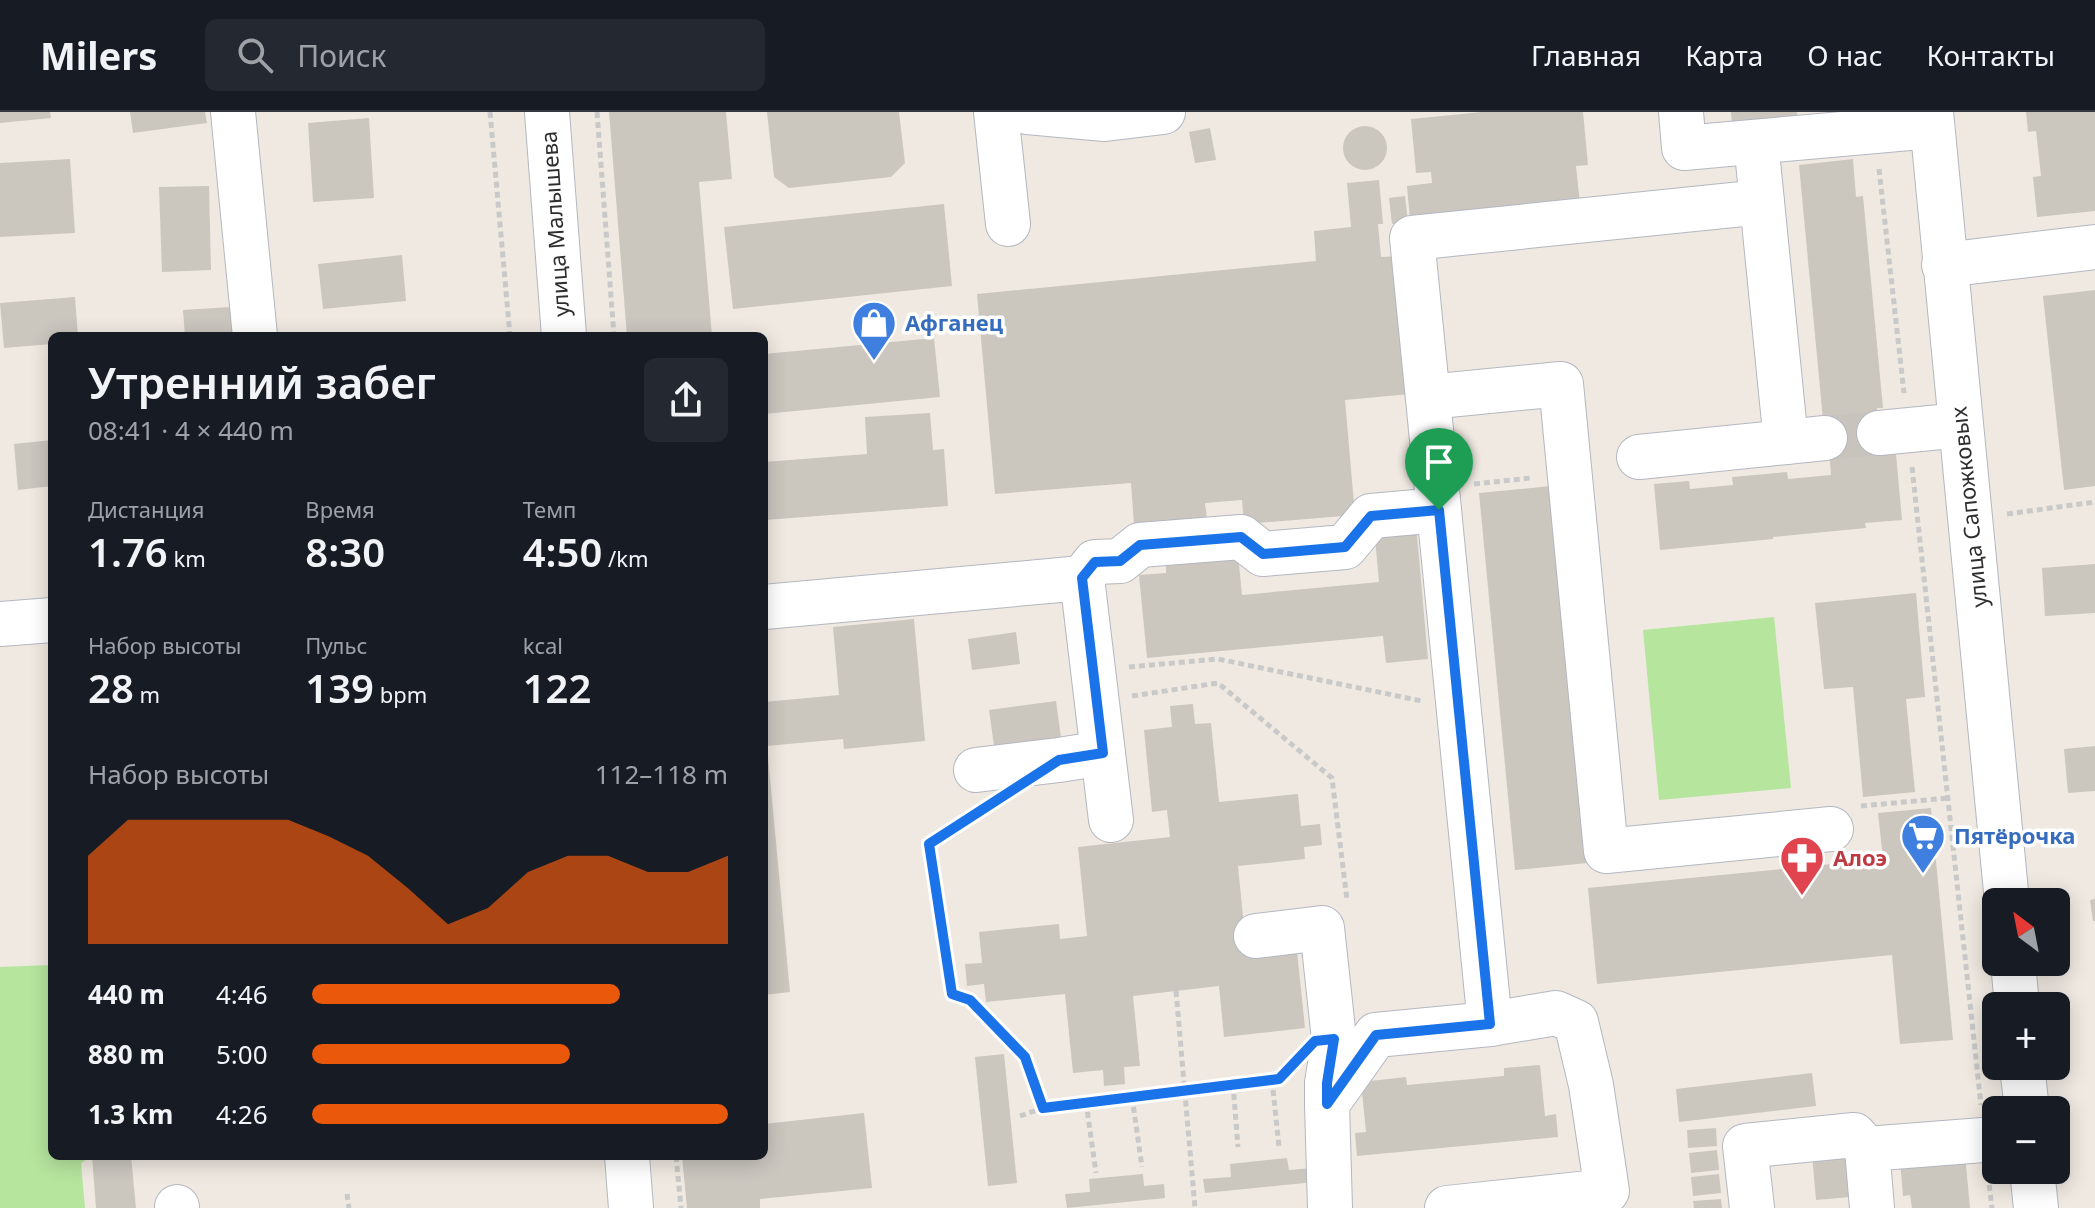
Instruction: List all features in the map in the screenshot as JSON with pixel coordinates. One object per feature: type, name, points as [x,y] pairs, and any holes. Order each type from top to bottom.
[{"type":"street","points":[[233,112],[255,332]]},
{"type":"street","name":"улица Малышева","points":[[547,112],[564,332]]},
{"type":"street","points":[[996,112],[1008,224]]},
{"type":"street","points":[[1027,112],[1105,119],[1163,112]]},
{"type":"street","points":[[1681,112],[1684,148],[1875,132],[1931,119]]},
{"type":"street","name":"улица Сапожковых","points":[[1931,119],[2006,888]]},
{"type":"street","points":[[1639,457],[1805,440],[1762,202],[1756,142]]},
{"type":"street","points":[[1490,1024],[1412,238],[1762,202]]},
{"type":"street","points":[[1944,265],[2095,247]]},
{"type":"street","points":[[1428,397],[1561,384],[1606,851],[1842,818]]},
{"type":"street","points":[[1894,432],[1961,425]]},
{"type":"street","points":[[1111,820],[1082,578],[1095,562],[1120,561],[1140,545],[1241,537],[1263,554],[1345,547],[1371,516],[1438,499]]},
{"type":"street","points":[[768,607],[1082,578]]},
{"type":"street","points":[[0,624],[48,620]]},
{"type":"street","points":[[985,786],[1059,760],[1103,753]]},
{"type":"street","points":[[1256,936],[1322,928],[1334,1039],[1327,1083],[1330,1208]]},
{"type":"street","points":[[1327,1104],[1376,1035],[1490,1024],[1556,1013],[1576,1022],[1591,1085],[1607,1191],[1447,1208]]},
{"type":"street","points":[[1752,1208],[1745,1146],[1854,1135],[1867,1149],[1872,1208]]},
{"type":"street","points":[[1867,1149],[1982,1141]]},
{"type":"street","points":[[627,1160],[631,1208]]},
{"type":"street","points":[[2033,1184],[2036,1208]]},
{"type":"path","points":[[490,112],[510,332]]},
{"type":"path","points":[[597,112],[614,332]]},
{"type":"path","points":[[1875,132],[1894,432],[1948,798],[1985,1096]]},
{"type":"path","points":[[1438,499],[1546,477]]},
{"type":"path","points":[[1971,518],[2095,502]]},
{"type":"path","points":[[1094,686],[1218,659],[1459,709]]},
{"type":"path","points":[[1094,686],[1218,683],[1332,778],[1349,912],[1322,928]]},
{"type":"path","points":[[985,786],[929,844],[952,994],[970,1000],[1025,1057],[1043,1108]]},
{"type":"path","points":[[1842,818],[1948,798]]},
{"type":"path","points":[[1176,991],[1195,1208]]},
{"type":"path","points":[[1020,1116],[1043,1108],[1279,1079],[1315,1041],[1334,1039]]},
{"type":"path","points":[[1272,1080],[1279,1147]]},
{"type":"path","points":[[1233,1084],[1238,1147]]},
{"type":"path","points":[[1132,1097],[1142,1167]]},
{"type":"path","points":[[1086,1102],[1096,1173]]},
{"type":"path","points":[[676,1160],[681,1208]]},
{"type":"path","points":[[1991,1184],[1992,1208]]},
{"type":"path","points":[[347,1194],[349,1208]]},
{"type":"green space","points":[[1774,617],[1791,788],[1659,800],[1643,630]]},
{"type":"green space","points":[[48,965],[48,1160],[86,1160],[81,1163],[85,1208],[0,1208],[0,967]]},
{"type":"building","points":[[0,112],[50,112],[51,118],[0,123]]},
{"type":"building","points":[[130,112],[205,112],[207,123],[133,133]]},
{"type":"building","points":[[609,112],[726,112],[732,179],[699,182],[712,332],[627,332]]},
{"type":"building","points":[[767,112],[899,112],[905,163],[891,177],[789,188],[774,177]]},
{"type":"building","points":[[1482,112],[1583,112],[1588,165],[1576,166],[1580,204],[1410,220],[1407,186],[1432,183],[1431,172],[1416,173],[1411,119]]},
{"type":"building","points":[[1731,112],[1797,112],[1799,129],[1733,136]]},
{"type":"building","points":[[2026,112],[2095,112],[2095,211],[2037,217],[2033,177],[2041,176],[2036,131],[2028,132]]},
{"type":"building","points":[[369,118],[374,198],[313,202],[308,123]]},
{"type":"building","points":[[1365,126],[1380,133],[1387,148],[1380,163],[1365,170],[1350,163],[1343,148],[1350,133]]},
{"type":"building","points":[[1210,128],[1216,160],[1195,163],[1189,132]]},
{"type":"building","points":[[70,159],[75,233],[0,237],[0,163]]},
{"type":"building","points":[[1853,159],[1856,197],[1863,196],[1883,408],[1877,408],[1882,455],[1896,454],[1902,520],[1865,523],[1866,528],[1660,550],[1654,484],[1689,481],[1690,489],[1733,485],[1732,477],[1787,472],[1788,479],[1831,475],[1829,452],[1826,452],[1799,165]]},
{"type":"building","points":[[1379,180],[1383,224],[1378,224],[1381,257],[1398,256],[1410,394],[1345,400],[1355,515],[1244,524],[1242,500],[1205,503],[1207,519],[1134,525],[1131,483],[995,494],[977,294],[1316,261],[1314,231],[1351,227],[1347,183]]},
{"type":"building","points":[[209,186],[211,270],[162,272],[159,187]]},
{"type":"building","points":[[1405,196],[1408,222],[1392,224],[1389,198]]},
{"type":"building","points":[[944,204],[952,286],[733,309],[724,227]]},
{"type":"building","points":[[402,255],[406,301],[323,309],[318,264]]},
{"type":"building","points":[[2095,290],[2095,486],[2064,490],[2043,296]]},
{"type":"building","points":[[75,297],[78,332],[48,332],[48,344],[4,348],[0,303]]},
{"type":"building","points":[[231,307],[233,332],[185,332],[183,310]]},
{"type":"building","points":[[934,338],[940,397],[768,414],[768,354]]},
{"type":"building","points":[[930,413],[933,450],[944,449],[948,506],[768,520],[768,462],[867,454],[865,417]]},
{"type":"building","points":[[48,440],[48,486],[18,490],[14,444]]},
{"type":"building","points":[[1551,486],[1588,863],[1515,870],[1479,493]]},
{"type":"building","points":[[1416,524],[1428,659],[1386,663],[1383,636],[1147,658],[1139,575],[1166,573],[1166,562],[1238,555],[1242,595],[1379,582],[1374,527]]},
{"type":"building","points":[[2095,564],[2095,613],[2045,616],[2042,568]]},
{"type":"building","points":[[1916,593],[1925,697],[1906,699],[1915,792],[1863,797],[1853,687],[1824,689],[1815,603]]},
{"type":"building","points":[[914,619],[925,741],[844,749],[843,739],[768,746],[768,702],[839,695],[833,627]]},
{"type":"building","points":[[1016,632],[1020,664],[972,670],[968,639]]},
{"type":"building","points":[[1056,701],[1062,745],[995,753],[989,710]]},
{"type":"building","points":[[1193,704],[1195,724],[1211,723],[1219,802],[1298,794],[1301,826],[1320,824],[1322,845],[1304,847],[1305,859],[1238,866],[1246,947],[1296,941],[1305,1028],[1224,1037],[1219,986],[1133,996],[1140,1066],[1124,1067],[1125,1084],[1104,1086],[1103,1070],[1073,1073],[1065,994],[986,1002],[984,984],[967,986],[965,964],[982,963],[979,932],[1059,924],[1060,939],[1087,936],[1078,847],[1170,837],[1167,810],[1152,812],[1144,730],[1172,727],[1170,706]]},
{"type":"building","points":[[2095,746],[2095,791],[2068,793],[2064,749]]},
{"type":"building","points":[[768,757],[790,992],[768,995]]},
{"type":"building","points":[[1931,808],[1953,1040],[1900,1044],[1892,955],[1597,984],[1588,888],[1883,859],[1878,813]]},
{"type":"building","points":[[2095,899],[2095,921],[2093,921],[2090,900]]},
{"type":"building","points":[[1004,1054],[1017,1183],[988,1186],[975,1057]]},
{"type":"building","points":[[1540,1065],[1545,1116],[1556,1114],[1558,1137],[1357,1156],[1355,1133],[1366,1132],[1361,1082],[1406,1077],[1407,1085],[1504,1076],[1504,1068]]},
{"type":"building","points":[[1812,1073],[1816,1106],[1679,1122],[1676,1089]]},
{"type":"building","points":[[864,1113],[872,1188],[760,1199],[760,1208],[687,1208],[682,1160],[768,1160],[768,1124]]},
{"type":"building","points":[[1716,1128],[1717,1146],[1688,1148],[1687,1130]]},
{"type":"building","points":[[1717,1150],[1719,1170],[1691,1173],[1689,1153]]},
{"type":"building","points":[[1847,1151],[1850,1197],[1816,1200],[1812,1154]]},
{"type":"building","points":[[1965,1155],[1970,1208],[1912,1208],[1910,1195],[1903,1196],[1900,1161]]},
{"type":"building","points":[[1287,1158],[1289,1170],[1313,1168],[1315,1182],[1205,1193],[1203,1179],[1231,1177],[1230,1164]]},
{"type":"building","points":[[92,1160],[131,1160],[136,1208],[96,1208]]},
{"type":"building","points":[[1143,1174],[1144,1186],[1164,1184],[1165,1198],[1067,1208],[1065,1194],[1090,1192],[1089,1179]]},
{"type":"building","points":[[1719,1174],[1721,1193],[1693,1196],[1691,1177]]},
{"type":"building","points":[[1721,1199],[1722,1208],[1694,1208],[1693,1201]]},
{"type":"tunnel","points":[[1825,438],[1879,433]]},
{"type":"place","name":"Афганец","points":[[874,362]]},
{"type":"place","name":"Пятёрочка","points":[[1923,875]]},
{"type":"place","name":"Алоэ","points":[[1802,897]]},
{"type":"route","points":[[1439,510],[1490,1024],[1376,1035],[1327,1104],[1334,1039],[1315,1041],[1279,1079],[1043,1108],[1025,1057],[970,1000],[952,994],[929,844],[1059,760],[1103,753],[1082,578],[1095,562],[1120,561],[1140,545],[1241,537],[1263,554],[1345,547],[1371,516],[1439,510]]}]
